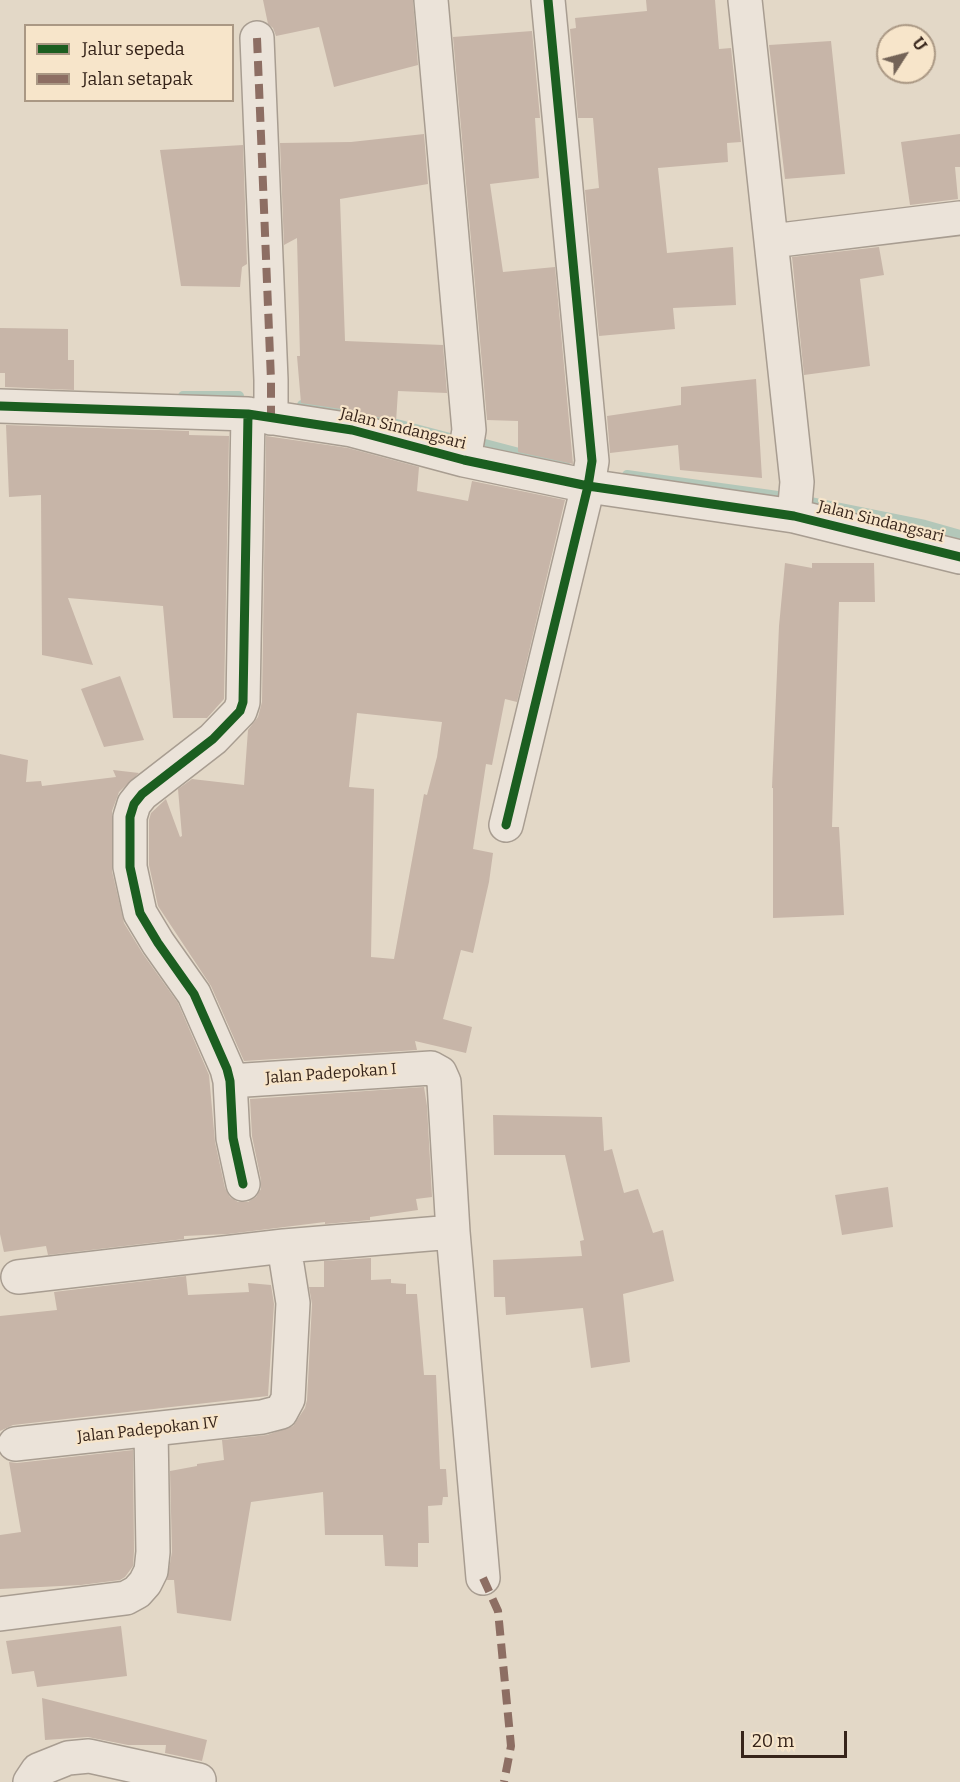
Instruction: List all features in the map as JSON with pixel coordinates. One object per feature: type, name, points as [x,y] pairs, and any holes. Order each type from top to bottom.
[{"type":"street","points":[[431,0],[469,430],[464,460]]},
{"type":"street","points":[[506,825],[588,486],[592,461],[548,0]]},
{"type":"street","name":"Jalan Sindangsari","points":[[746,0],[772,241],[796,506]]},
{"type":"street","points":[[243,1184],[233,1138],[230,1081],[194,994],[140,913],[130,867],[130,817],[134,804],[142,794],[213,739],[240,711],[243,702],[259,416],[271,380],[256,38]]},
{"type":"street","points":[[772,241],[960,218]]},
{"type":"street","name":"Jalan Sindangsari","points":[[0,406],[259,416],[352,430],[464,460],[588,486],[796,506],[960,557]]},
{"type":"street","name":"Jalan Padepokan I","points":[[230,1081],[431,1068],[440,1073],[444,1082],[453,1233]]},
{"type":"street","points":[[18,1277],[284,1246],[453,1233],[483,1578]]},
{"type":"street","name":"Jalan Padepokan IV","points":[[15,1444],[262,1417],[281,1412],[288,1399],[293,1303],[284,1246]]},
{"type":"street","points":[[0,1614],[126,1598],[137,1592],[145,1583],[151,1571],[153,1552],[151,1430]]},
{"type":"street","points":[[30,1782],[38,1770],[68,1758],[89,1756],[199,1780]]},
{"type":"building","points":[[263,0],[413,0],[418,65],[334,87],[319,27],[276,36],[273,28],[268,24]]},
{"type":"building","points":[[646,0],[715,0],[719,49],[731,48],[741,142],[727,143],[728,162],[658,168],[667,253],[733,247],[736,305],[673,308],[675,329],[599,336],[585,190],[599,188],[593,118],[578,118],[570,29],[576,28],[575,18],[647,11]]},
{"type":"building","points":[[532,31],[540,118],[535,118],[539,178],[490,184],[503,272],[555,267],[573,464],[518,452],[518,421],[487,420],[453,37]]},
{"type":"building","points":[[831,41],[845,174],[785,179],[769,45]]},
{"type":"building","points":[[424,134],[428,184],[340,199],[345,341],[443,345],[447,393],[398,391],[396,422],[355,411],[301,403],[297,356],[300,356],[297,238],[284,245],[280,143],[351,142]]},
{"type":"building","points":[[960,134],[960,167],[955,167],[958,199],[910,205],[901,142]]},
{"type":"building","points":[[243,145],[247,264],[242,267],[240,287],[181,286],[160,150]]},
{"type":"building","points":[[879,247],[884,275],[860,279],[870,366],[804,375],[792,257]]},
{"type":"building","points":[[0,328],[68,329],[68,360],[74,360],[74,390],[5,387],[5,373],[0,373]]},
{"type":"building","points":[[756,379],[762,478],[680,470],[678,445],[610,453],[607,416],[681,405],[681,387]]},
{"type":"building","points":[[6,425],[189,431],[189,435],[229,436],[224,699],[207,718],[173,718],[163,606],[68,598],[93,665],[42,655],[41,495],[9,497]]},
{"type":"building","points":[[266,436],[348,448],[419,467],[417,491],[468,501],[472,481],[565,500],[517,702],[505,699],[492,765],[486,764],[473,849],[493,853],[489,882],[473,953],[461,950],[443,1019],[472,1027],[466,1053],[415,1041],[417,1050],[244,1061],[211,986],[158,906],[149,865],[149,820],[151,813],[166,799],[180,837],[182,836],[178,789],[192,779],[244,785],[248,730],[258,717],[262,702]],"holes":[[[357,713],[442,722],[437,757],[427,795],[424,794],[394,959],[371,957],[374,789],[349,787]]]},
{"type":"building","points":[[785,563],[812,568],[812,563],[874,563],[875,602],[839,602],[832,827],[839,827],[844,915],[773,918],[772,788],[779,626]]},
{"type":"building","points":[[120,676],[144,740],[104,747],[81,689]]},
{"type":"building","points":[[0,754],[28,760],[26,782],[41,781],[42,786],[116,777],[113,770],[139,773],[119,792],[112,811],[112,871],[124,923],[178,1003],[209,1075],[215,1142],[225,1188],[230,1197],[238,1202],[248,1202],[256,1197],[261,1189],[252,1136],[250,1099],[424,1087],[432,1197],[416,1199],[418,1210],[370,1217],[370,1220],[325,1224],[325,1222],[228,1234],[184,1236],[184,1239],[48,1255],[46,1246],[4,1252],[0,1234]]},
{"type":"building","points":[[493,1115],[602,1117],[604,1151],[612,1149],[624,1193],[638,1189],[653,1233],[663,1230],[674,1281],[623,1294],[630,1362],[591,1368],[583,1308],[506,1315],[505,1297],[494,1297],[493,1260],[582,1256],[580,1241],[584,1240],[565,1155],[494,1155]]},
{"type":"building","points":[[888,1187],[893,1227],[842,1235],[835,1195]]},
{"type":"building","points":[[371,1258],[371,1280],[391,1279],[391,1283],[406,1284],[406,1294],[417,1294],[424,1375],[436,1375],[440,1469],[446,1469],[448,1497],[443,1497],[442,1505],[428,1506],[429,1543],[418,1543],[418,1567],[385,1566],[383,1535],[325,1535],[323,1492],[251,1502],[231,1621],[177,1613],[174,1580],[167,1580],[172,1552],[170,1471],[224,1460],[222,1440],[267,1435],[293,1426],[305,1408],[307,1400],[312,1304],[309,1287],[324,1287],[324,1261]]},
{"type":"building","points":[[186,1276],[188,1295],[249,1292],[248,1283],[271,1285],[274,1304],[268,1396],[13,1425],[0,1431],[0,1316],[57,1310],[54,1292]]},
{"type":"building","points":[[133,1450],[134,1551],[133,1566],[125,1577],[120,1580],[81,1585],[0,1589],[0,1535],[21,1532],[9,1462]]},
{"type":"building","points":[[121,1626],[127,1676],[37,1687],[34,1671],[12,1674],[6,1641]]},
{"type":"building","points":[[42,1698],[207,1740],[202,1761],[165,1753],[166,1745],[128,1745],[88,1737],[45,1740]]},
{"type":"waterway","points":[[183,396],[239,396]]},
{"type":"waterway","points":[[302,405],[347,411],[450,438]]},
{"type":"waterway","points":[[485,444],[565,465]]},
{"type":"waterway","points":[[627,475],[785,497],[925,525],[960,535]]},
{"type":"marked path","points":[[257,38],[271,418]]},
{"type":"marked path","points":[[483,1578],[498,1611],[511,1746],[504,1782]]},
{"type":"cycle path","points":[[506,825],[588,486],[592,461],[548,0]]},
{"type":"cycle path","points":[[0,406],[248,414],[352,430],[464,460],[588,486],[794,516],[960,557]]},
{"type":"cycle path","points":[[243,1184],[233,1138],[230,1081],[227,1069],[194,994],[140,913],[130,867],[130,817],[134,804],[142,794],[213,739],[240,711],[243,702],[248,414]]}]
